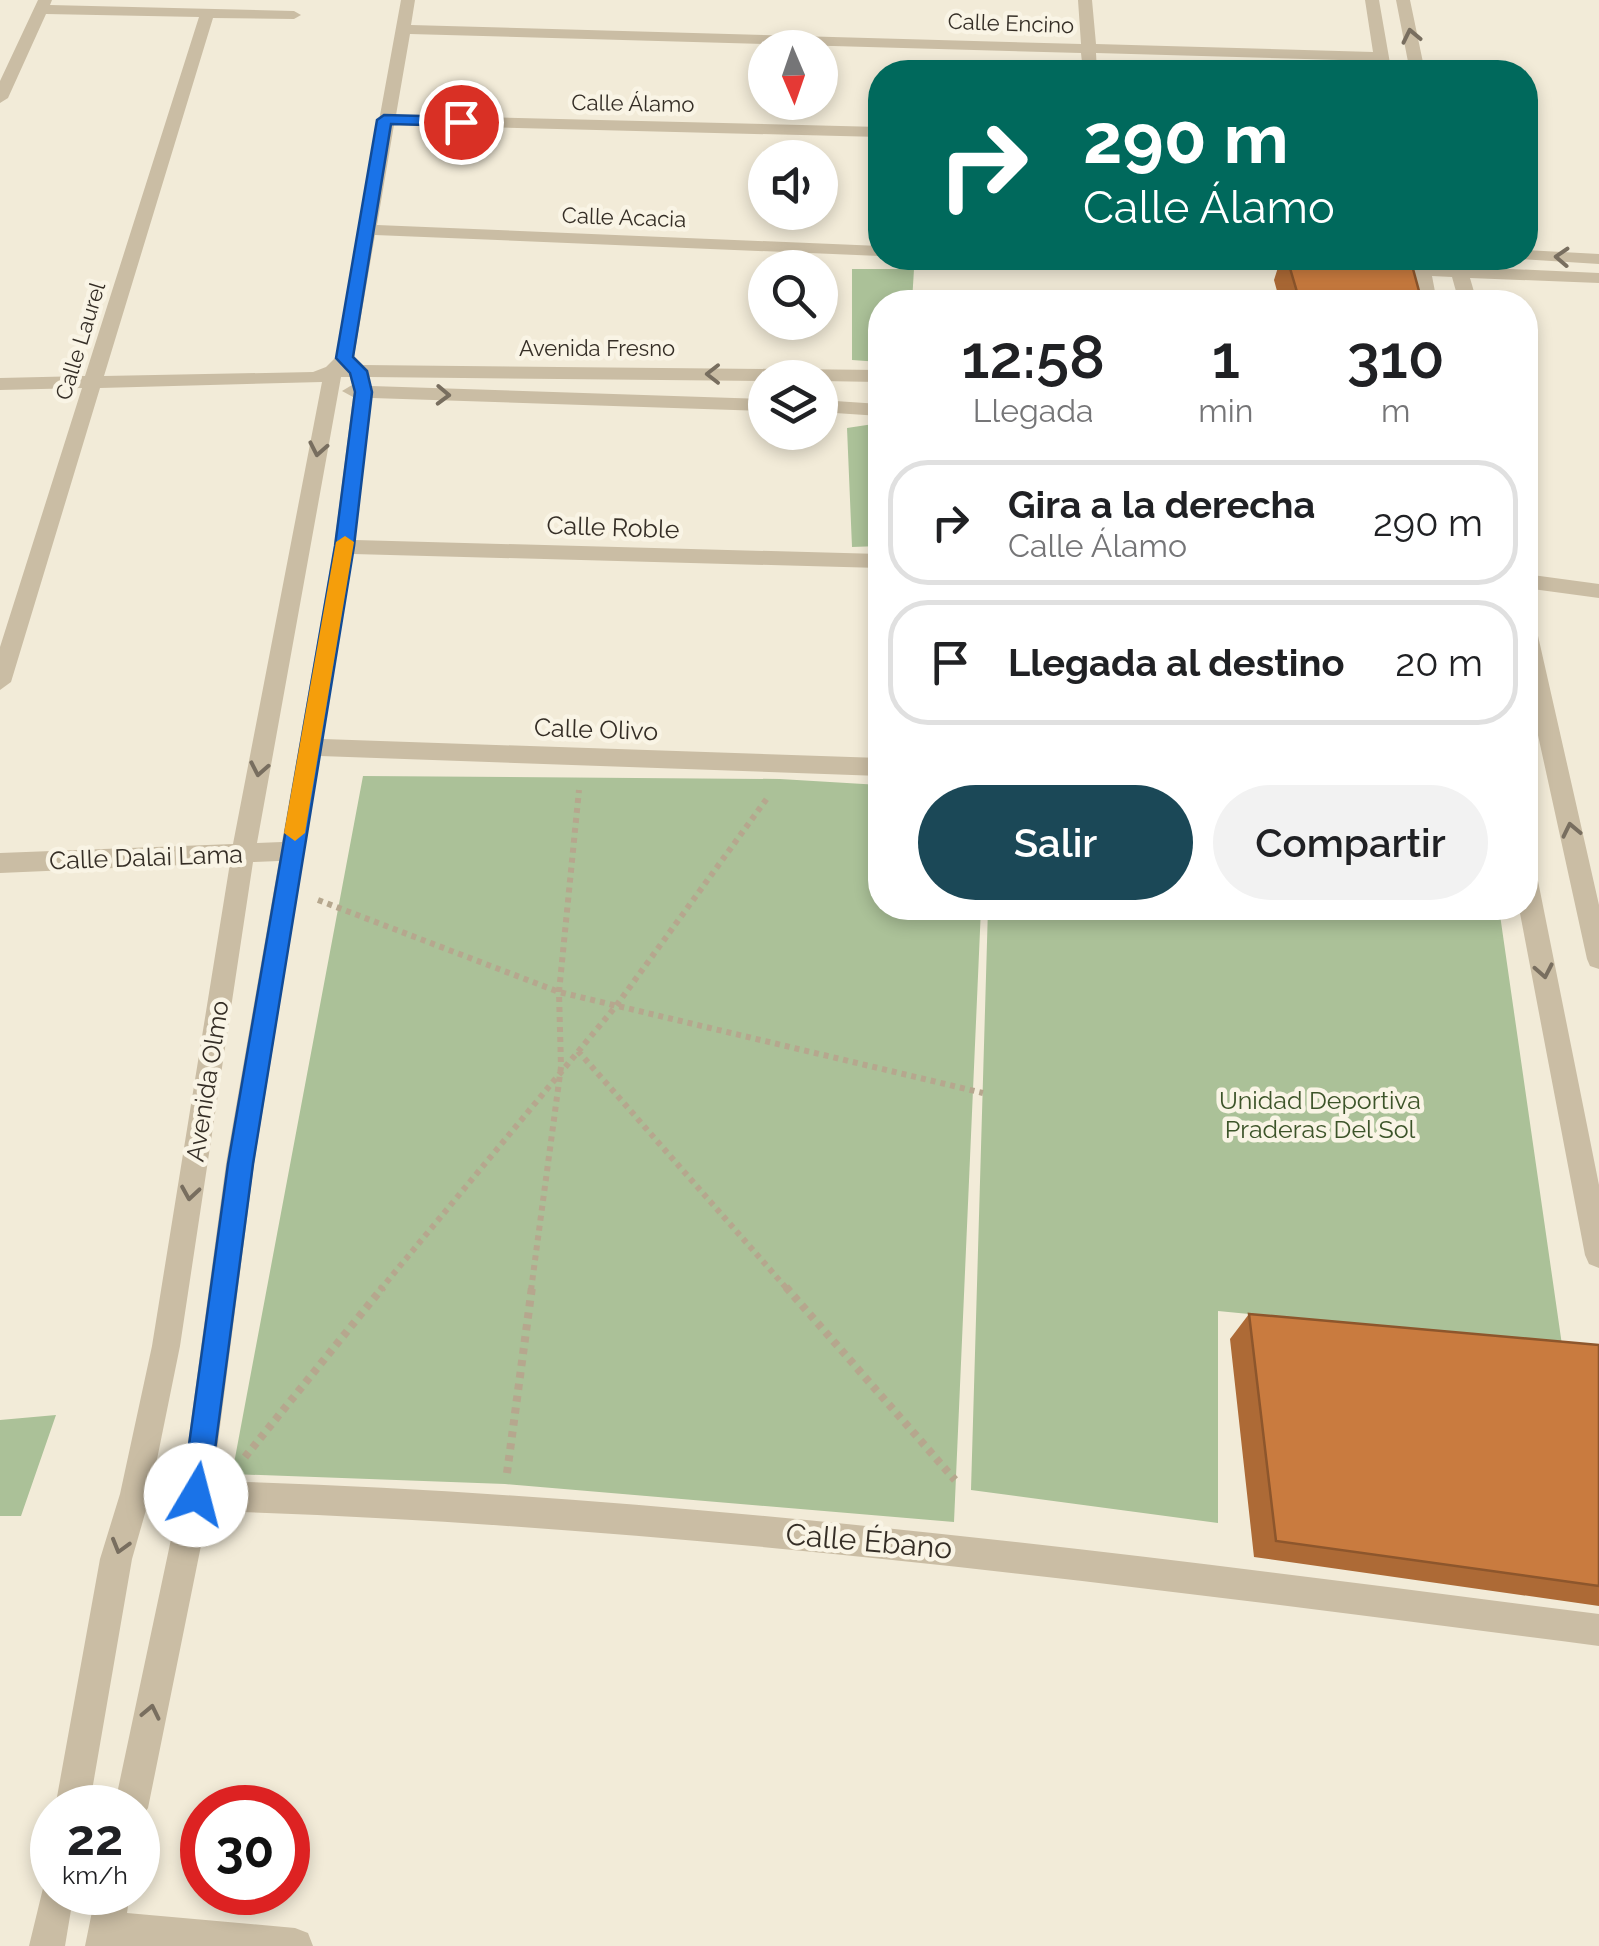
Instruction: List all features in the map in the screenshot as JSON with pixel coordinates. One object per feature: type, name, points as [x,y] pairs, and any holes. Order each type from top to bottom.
[{"type":"street","name":"Avenida Olmo","points":[[76,1785],[116,1559],[135,1494],[166,1346],[243,853],[341,376],[408,0]]},
{"type":"street","points":[[1085,0],[1090,60]]},
{"type":"street","points":[[1372,0],[1381,60]]},
{"type":"street","points":[[1403,0],[1416,60]]},
{"type":"street","points":[[0,98],[44,4],[294,15]]},
{"type":"street","name":"Calle Laurel","points":[[0,682],[90,381],[207,14]]},
{"type":"street","name":"Calle Encino","points":[[400,29],[1089,48],[1296,60]]},
{"type":"street","name":"Calle Álamo","points":[[384,120],[868,132]]},
{"type":"street","name":"Calle Acacia","points":[[366,230],[868,251]]},
{"type":"street","points":[[1538,257],[1599,259]]},
{"type":"street","points":[[1512,270],[1599,278]]},
{"type":"street","points":[[840,375],[843,407]]},
{"type":"street","name":"Avenida Olmo","points":[[136,1785],[196,1495],[240,1164],[344,546],[341,376]]},
{"type":"street","name":"Avenida Fresno","points":[[341,376],[748,404]]},
{"type":"street","name":"Avenida Fresno","points":[[0,384],[341,376],[868,376]]},
{"type":"street","points":[[838,407],[868,409]]},
{"type":"street","name":"Calle Roble","points":[[344,546],[868,561]]},
{"type":"street","points":[[1538,584],[1599,591]]},
{"type":"street","points":[[1538,685],[1599,959]]},
{"type":"street","name":"Calle Olivo","points":[[310,746],[868,766]]},
{"type":"street","name":"Calle Dalai Lama","points":[[0,863],[292,852]]},
{"type":"street","points":[[1534,920],[1599,1255]]},
{"type":"street","name":"Calle Ébano","points":[[135,1494],[508,1509],[968,1549],[1599,1630]]},
{"type":"street","points":[[47,1946],[53,1915]]},
{"type":"street","points":[[105,1937],[296,1946]]},
{"type":"path","points":[[505,1484],[561,1067],[559,992],[580,779]]},
{"type":"path","points":[[244,1458],[561,1067],[616,1006],[769,794]]},
{"type":"path","points":[[285,887],[559,992],[983,1093]]},
{"type":"path","points":[[578,1050],[956,1480]]},
{"type":"green space","points":[[852,269],[914,270],[913,290],[868,290],[868,361],[852,360]]},
{"type":"green space","points":[[868,425],[868,546],[852,547],[847,428]]},
{"type":"green space","points":[[363,776],[780,779],[868,784],[868,920],[980,920],[954,1522],[505,1484],[232,1474]]},
{"type":"green space","name":"Unidad Deportiva Praderas Del Sol","points":[[988,920],[1501,920],[1562,1345],[1218,1311],[1218,1523],[971,1490]]},
{"type":"green space","points":[[56,1415],[21,1516],[0,1516],[0,1420]]},
{"type":"building","points":[[1291,270],[1413,270],[1419,290],[1296,290]]},
{"type":"building","points":[[1249,1314],[1599,1345],[1599,1586],[1276,1541]]},
{"type":"slow traffic","points":[[295,833],[345,542]]},
{"type":"route","points":[[196,1495],[240,1164],[344,546],[364,392],[358,371],[345,358],[384,120],[461,122]]}]
